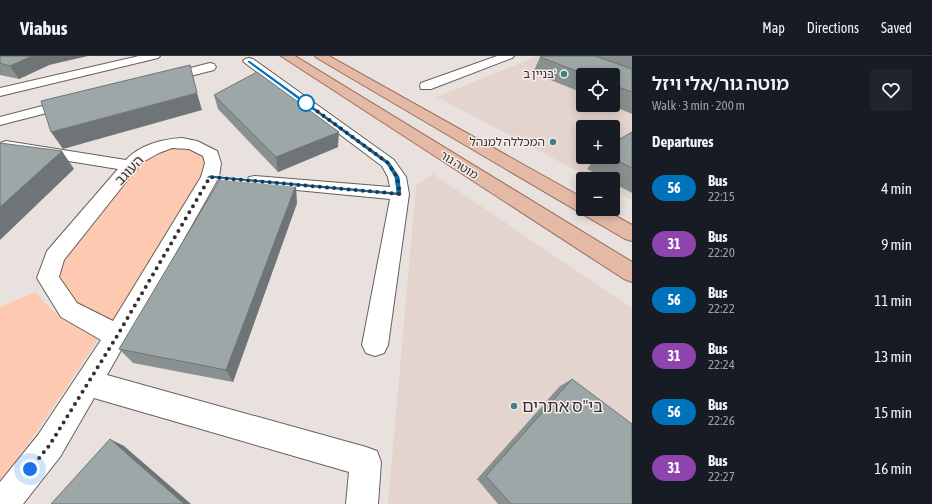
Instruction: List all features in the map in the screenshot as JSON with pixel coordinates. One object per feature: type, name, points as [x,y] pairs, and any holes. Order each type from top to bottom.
[{"type":"main road","name":"מוטה גור","points":[[288,56],[632,273]]},
{"type":"main road","name":"מוטה גור","points":[[321,56],[576,202]]},
{"type":"main road","points":[[346,56],[348,64],[361,80]]},
{"type":"main road","points":[[600,216],[632,234]]},
{"type":"street","points":[[0,92],[154,56]]},
{"type":"street","points":[[426,86],[508,56]]},
{"type":"street","points":[[249,61],[388,163],[397,177],[400,194],[375,345]]},
{"type":"street","points":[[150,82],[210,67]]},
{"type":"street","points":[[0,148],[6,146],[16,131],[89,98]]},
{"type":"street","points":[[16,131],[131,166]]},
{"type":"street","name":"העוגב","points":[[3,504],[49,446],[117,336],[225,178],[213,163],[211,154],[201,147],[191,144],[174,143],[162,145],[147,151],[131,166],[54,257],[48,278],[69,310],[117,336]]},
{"type":"street","points":[[225,178],[400,194]]},
{"type":"street","points":[[88,383],[366,462],[362,504]]},
{"type":"shaded area","name":"המכללה למנהל","points":[[537,56],[632,56],[632,200],[620,194],[620,172],[579,172],[437,97]]},
{"type":"shaded area","points":[[188,147],[205,155],[207,164],[204,176],[115,324],[77,304],[57,275],[62,257],[141,161],[163,148]]},
{"type":"shaded area","name":"בי\"ס אתרים","points":[[433,174],[632,308],[632,504],[388,504],[416,186]]},
{"type":"shaded area","points":[[35,292],[57,315],[99,338],[31,440],[0,482],[0,307]]},
{"type":"building","points":[[0,56],[32,56],[10,66],[0,63]]},
{"type":"building","points":[[595,56],[632,69],[632,92],[620,88],[620,68],[576,68],[576,71],[540,57]]},
{"type":"building","points":[[190,65],[197,93],[51,132],[41,101]]},
{"type":"building","points":[[257,72],[339,132],[276,157],[214,95]]},
{"type":"building","points":[[632,132],[632,168],[620,162],[620,139]]},
{"type":"building","points":[[0,143],[62,151],[0,207]]},
{"type":"building","points":[[222,176],[296,185],[226,370],[119,349]]},
{"type":"building","points":[[572,379],[632,424],[632,504],[511,504],[486,476]]},
{"type":"building","points":[[110,439],[184,504],[51,504]]},
{"type":"bus line","name":"56","points":[[210,177],[400,194],[397,177],[388,163],[249,61]]},
{"type":"place","name":"בניין ב'","points":[[564,74]]},
{"type":"place","name":"המכללה למנהל","points":[[553,142]]},
{"type":"place","name":"בי\"ס אתרים","points":[[514,406]]},
{"type":"route","points":[[30,469],[49,446],[117,336],[210,177],[400,194],[397,177],[388,163],[306,103]]}]
